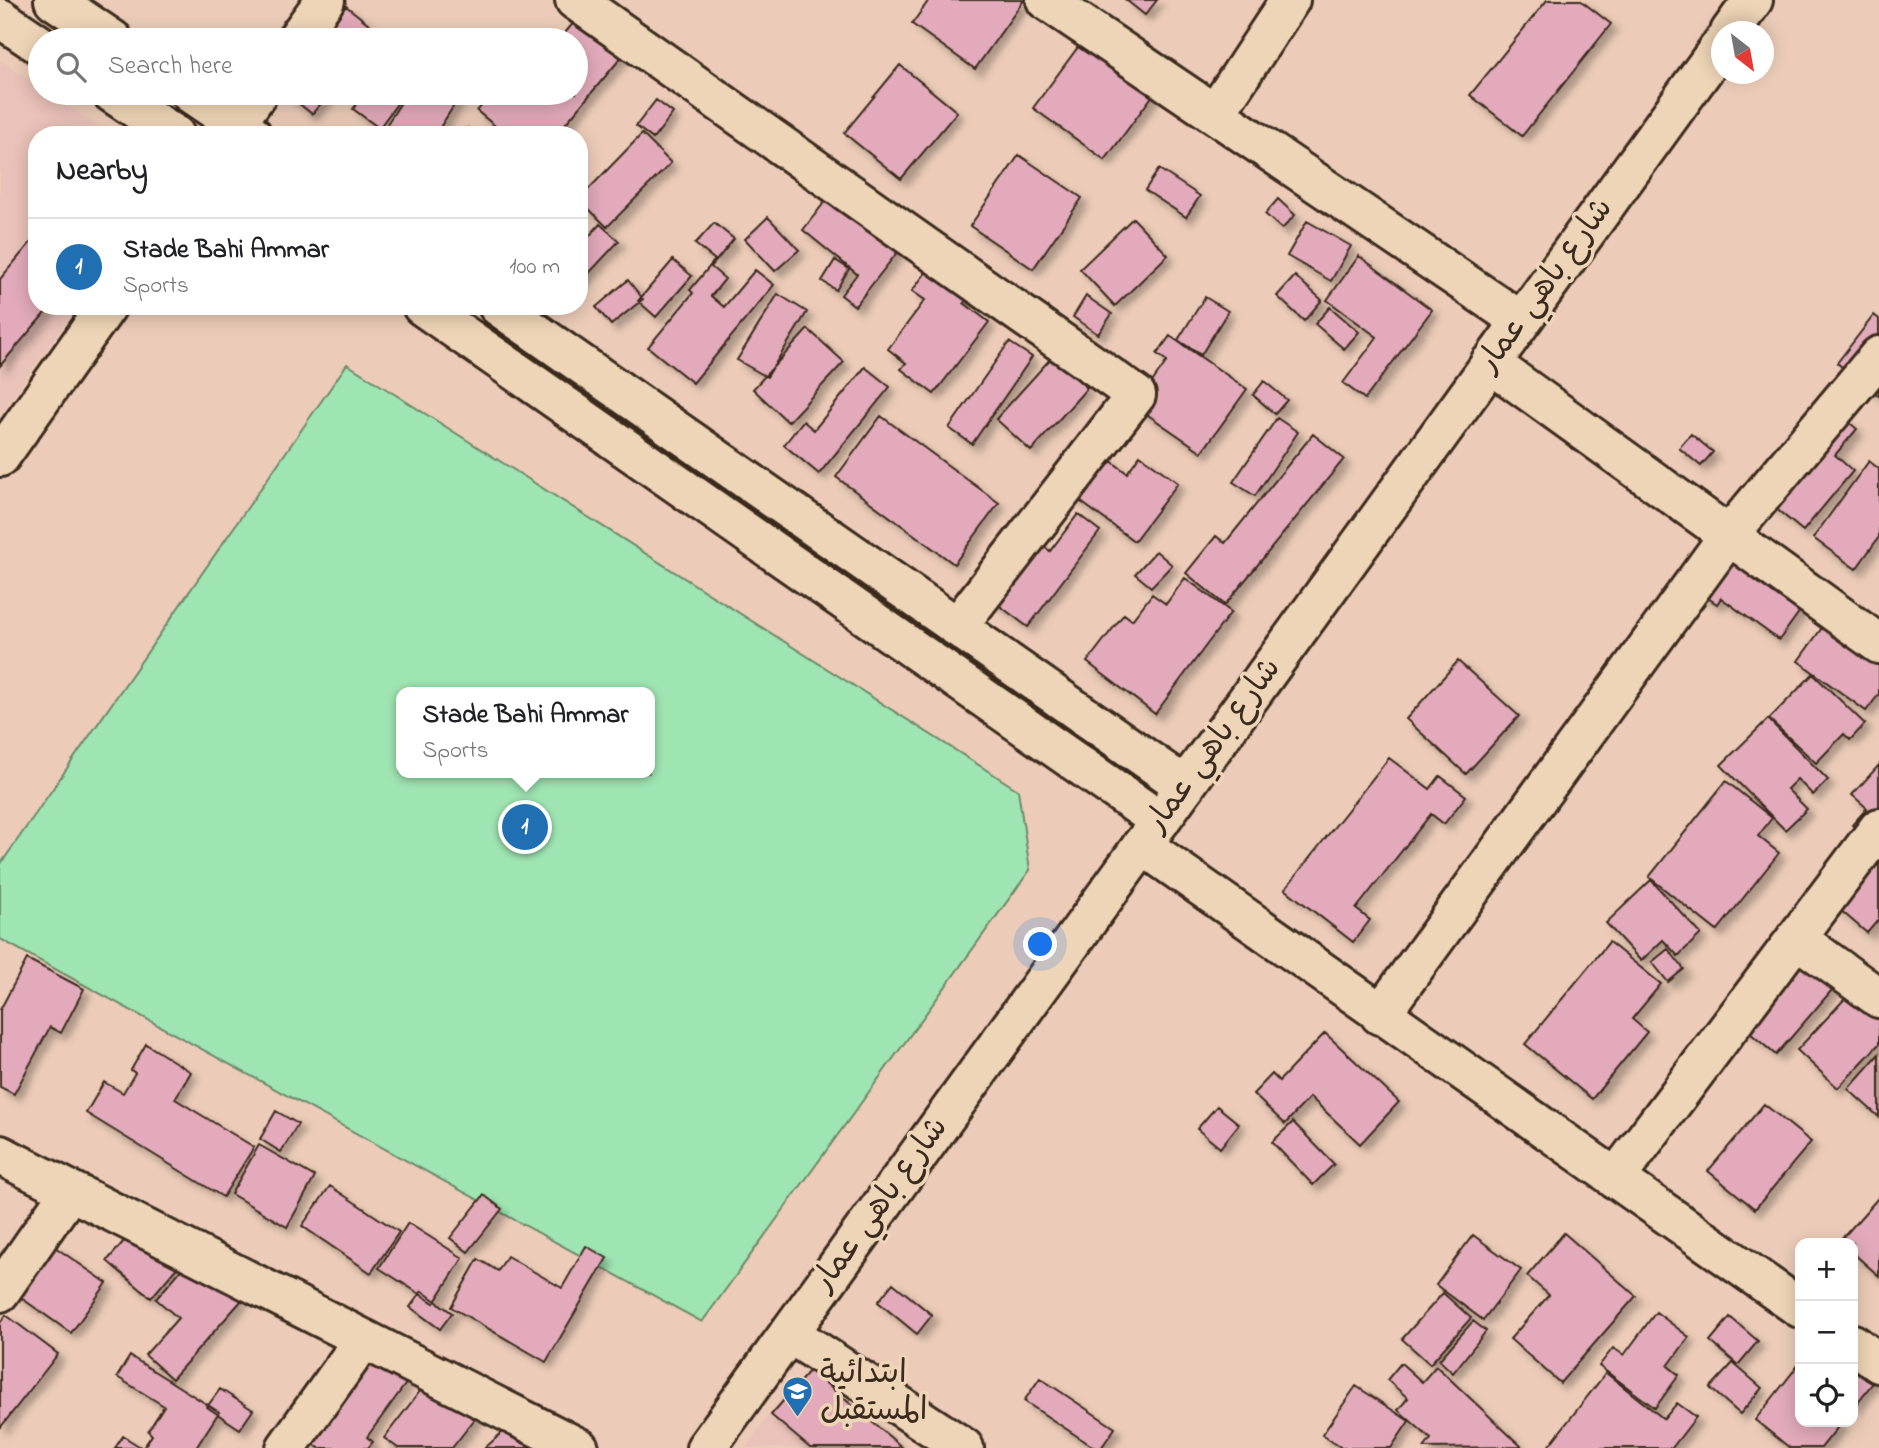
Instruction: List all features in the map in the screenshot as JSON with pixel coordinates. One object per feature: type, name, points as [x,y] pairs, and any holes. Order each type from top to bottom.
[{"type":"street","points":[[54,0],[95,28]]},
{"type":"street","points":[[305,28],[325,0]]},
{"type":"street","points":[[575,0],[1136,395],[957,627]]},
{"type":"street","points":[[1046,0],[1521,321]]},
{"type":"street","points":[[1215,114],[1290,0]]},
{"type":"street","points":[[1738,21],[1753,0]]},
{"type":"street","points":[[0,18],[28,37]]},
{"type":"street","name":"شارع باهي عمار","points":[[706,1448],[1711,58]]},
{"type":"street","points":[[130,105],[162,126]]},
{"type":"street","points":[[205,105],[233,126]]},
{"type":"street","points":[[242,126],[252,105]]},
{"type":"street","points":[[0,457],[101,315]]},
{"type":"street","points":[[434,315],[1151,833],[1380,1015],[1795,1305]]},
{"type":"street","points":[[511,315],[1185,786]]},
{"type":"street","points":[[1380,1015],[1729,535],[1879,356]]},
{"type":"street","points":[[1490,363],[1879,644]]},
{"type":"street","points":[[1615,1179],[1879,828]]},
{"type":"street","points":[[1796,938],[1879,998]]},
{"type":"street","points":[[0,1156],[579,1448]]},
{"type":"street","points":[[0,1292],[71,1191]]},
{"type":"street","points":[[789,1333],[964,1448]]},
{"type":"street","points":[[286,1448],[364,1339]]},
{"type":"street","points":[[1858,1348],[1879,1363]]},
{"type":"shaded area","points":[[0,60],[28,79],[28,105],[67,105],[98,126],[28,126],[28,315],[71,315],[0,415]]},
{"type":"shaded area","name":"ابتدائية المستقبل","points":[[787,1389],[867,1448],[746,1448]]},
{"type":"green space","points":[[347,364],[1018,790],[1030,870],[702,1322],[0,939],[0,865]]},
{"type":"building","points":[[929,0],[1024,0],[975,69],[912,24]]},
{"type":"building","points":[[1126,0],[1157,0],[1145,15]]},
{"type":"building","points":[[1547,0],[1580,0],[1611,24],[1522,136],[1470,95]]},
{"type":"building","points":[[591,2],[636,40],[588,97],[588,28],[569,28]]},
{"type":"building","points":[[346,6],[374,28],[329,28]]},
{"type":"building","points":[[1084,39],[1156,91],[1105,160],[1033,108]]},
{"type":"building","points":[[900,65],[957,112],[901,179],[844,133]]},
{"type":"building","points":[[656,100],[673,113],[653,139],[636,126]]},
{"type":"building","points":[[301,105],[320,105],[312,114]]},
{"type":"building","points":[[356,105],[396,105],[380,126],[376,126],[353,109]]},
{"type":"building","points":[[399,105],[454,105],[441,126],[386,126]]},
{"type":"building","points":[[482,105],[581,105],[564,126],[495,126],[477,111]]},
{"type":"building","points":[[642,134],[671,163],[607,227],[588,208],[588,190]]},
{"type":"building","points":[[1019,155],[1082,198],[1033,269],[970,226]]},
{"type":"building","points":[[1159,169],[1200,196],[1186,217],[1145,190]]},
{"type":"building","points":[[837,186],[907,240],[855,306],[841,295],[857,274],[803,230]]},
{"type":"building","points":[[1278,199],[1295,215],[1282,229],[1265,214]]},
{"type":"building","points":[[768,217],[799,250],[775,271],[745,239]]},
{"type":"building","points":[[1133,218],[1168,255],[1115,306],[1080,269]]},
{"type":"building","points":[[1307,221],[1351,246],[1331,281],[1287,256]]},
{"type":"building","points":[[714,223],[734,239],[711,267],[725,279],[711,296],[724,307],[755,270],[774,285],[693,383],[648,347],[693,293],[690,290],[715,260],[695,244]]},
{"type":"building","points":[[600,224],[619,241],[588,274],[588,237]]},
{"type":"building","points":[[28,246],[28,315],[43,315],[0,366],[0,279]]},
{"type":"building","points":[[1359,256],[1432,310],[1365,399],[1343,383],[1377,337],[1327,300]]},
{"type":"building","points":[[936,259],[975,289],[964,303],[989,322],[934,394],[901,369],[906,363],[888,349],[925,300],[912,291]]},
{"type":"building","points":[[673,260],[692,276],[656,317],[638,301]]},
{"type":"building","points":[[835,260],[849,269],[836,290],[822,281]]},
{"type":"building","points":[[1295,276],[1322,300],[1304,321],[1277,296]]},
{"type":"building","points":[[628,280],[643,299],[611,325],[596,307]]},
{"type":"building","points":[[778,294],[807,312],[767,377],[737,360]]},
{"type":"building","points":[[1086,296],[1112,314],[1098,334],[1073,317]]},
{"type":"building","points":[[1205,297],[1228,311],[1201,355],[1178,340]]},
{"type":"building","points":[[1330,307],[1359,332],[1344,349],[1315,324]]},
{"type":"building","points":[[1874,315],[1879,319],[1879,396],[1837,363]]},
{"type":"building","points":[[808,329],[844,362],[788,422],[753,389]]},
{"type":"building","points":[[1170,336],[1247,389],[1202,452],[1135,406],[1167,361],[1157,354]]},
{"type":"building","points":[[1009,342],[1032,357],[972,444],[949,428]]},
{"type":"building","points":[[1052,357],[1087,388],[1031,451],[996,419]]},
{"type":"building","points":[[865,367],[890,387],[819,474],[784,445],[803,421],[814,430]]},
{"type":"building","points":[[1264,381],[1287,400],[1275,414],[1253,395]]},
{"type":"building","points":[[1829,405],[1857,429],[1835,455],[1853,471],[1803,531],[1756,492]]},
{"type":"building","points":[[881,416],[999,503],[954,564],[836,477]]},
{"type":"building","points":[[1277,418],[1298,432],[1255,496],[1233,482]]},
{"type":"building","points":[[1313,434],[1344,459],[1225,605],[1186,573],[1216,536],[1225,543]]},
{"type":"building","points":[[1691,434],[1713,452],[1701,466],[1679,448]]},
{"type":"building","points":[[1140,455],[1178,483],[1134,541],[1061,487],[1106,457],[1127,473]]},
{"type":"building","points":[[1869,461],[1879,469],[1879,537],[1856,569],[1813,538]]},
{"type":"building","points":[[1078,514],[1100,531],[1028,627],[984,594],[1028,535],[1050,551]]},
{"type":"building","points":[[1742,549],[1810,597],[1779,640],[1721,598],[1717,604],[1690,586]]},
{"type":"building","points":[[1156,551],[1172,565],[1151,587],[1135,574]]},
{"type":"building","points":[[1185,578],[1231,612],[1155,714],[1087,662],[1124,614],[1132,620],[1152,594],[1166,604]]},
{"type":"building","points":[[1832,614],[1879,649],[1879,694],[1866,711],[1798,661]]},
{"type":"building","points":[[1458,661],[1519,716],[1466,774],[1406,719]]},
{"type":"building","points":[[1813,674],[1865,724],[1850,740],[1844,734],[1816,763],[1769,719]]},
{"type":"building","points":[[1768,719],[1828,780],[1813,795],[1797,779],[1787,789],[1807,809],[1785,830],[1721,765]]},
{"type":"building","points":[[1389,758],[1430,789],[1440,776],[1466,796],[1444,824],[1431,814],[1356,909],[1370,920],[1353,942],[1285,889]]},
{"type":"building","points":[[1879,765],[1879,919],[1867,933],[1825,897],[1872,843],[1852,825],[1867,808],[1852,795]]},
{"type":"building","points":[[1726,781],[1772,818],[1758,836],[1779,853],[1717,931],[1649,877]]},
{"type":"building","points":[[1651,880],[1701,934],[1678,956],[1663,940],[1641,961],[1606,923]]},
{"type":"building","points":[[1787,939],[1838,983],[1776,1055],[1724,1011]]},
{"type":"building","points":[[1609,942],[1661,984],[1632,1019],[1647,1032],[1592,1099],[1525,1044]]},
{"type":"building","points":[[1668,949],[1684,969],[1668,982],[1652,962]]},
{"type":"building","points":[[27,959],[84,989],[61,1033],[50,1027],[14,1094],[0,1087],[0,1010]]},
{"type":"building","points":[[1853,990],[1879,1014],[1879,1044],[1838,1088],[1797,1050]]},
{"type":"building","points":[[1325,1033],[1399,1102],[1360,1144],[1310,1097],[1285,1124],[1253,1094],[1272,1074],[1279,1081]]},
{"type":"building","points":[[146,1044],[191,1072],[175,1099],[254,1147],[223,1197],[86,1113],[104,1082],[123,1093],[135,1073],[131,1070]]},
{"type":"building","points":[[1879,1054],[1879,1117],[1848,1089]]},
{"type":"building","points":[[1764,1104],[1811,1142],[1755,1209],[1708,1171]]},
{"type":"building","points":[[1217,1106],[1239,1124],[1220,1148],[1197,1129]]},
{"type":"building","points":[[276,1111],[298,1124],[281,1152],[260,1139]]},
{"type":"building","points":[[1293,1122],[1334,1164],[1313,1185],[1272,1142]]},
{"type":"building","points":[[259,1145],[315,1177],[287,1227],[231,1194]]},
{"type":"building","points":[[330,1186],[399,1232],[371,1273],[302,1226]]},
{"type":"building","points":[[484,1195],[502,1209],[468,1252],[450,1238]]},
{"type":"building","points":[[1879,1197],[1879,1276],[1858,1257],[1858,1238],[1843,1238]]},
{"type":"building","points":[[141,1221],[185,1258],[151,1298],[107,1261]]},
{"type":"building","points":[[408,1223],[463,1258],[434,1303],[379,1268]]},
{"type":"building","points":[[1564,1233],[1636,1296],[1560,1383],[1510,1339],[1549,1295],[1527,1276]]},
{"type":"building","points":[[1473,1235],[1521,1270],[1483,1320],[1436,1285]]},
{"type":"building","points":[[52,1245],[107,1283],[71,1333],[17,1295]]},
{"type":"building","points":[[586,1246],[607,1258],[546,1362],[451,1307],[478,1259],[498,1271],[507,1256],[562,1288]]},
{"type":"building","points":[[192,1257],[242,1300],[172,1379],[145,1355],[178,1318],[156,1299]]},
{"type":"building","points":[[893,1283],[932,1315],[917,1334],[878,1302]]},
{"type":"building","points":[[422,1291],[452,1313],[440,1329],[410,1307]]},
{"type":"building","points":[[1443,1293],[1471,1318],[1430,1364],[1402,1339]]},
{"type":"building","points":[[1656,1312],[1689,1337],[1668,1366],[1679,1375],[1655,1408],[1599,1366],[1613,1348],[1624,1355]]},
{"type":"building","points":[[6,1315],[58,1354],[0,1428],[0,1323]]},
{"type":"building","points":[[1730,1317],[1758,1341],[1738,1365],[1710,1341]]},
{"type":"building","points":[[1473,1321],[1486,1331],[1453,1373],[1439,1360]]},
{"type":"building","points":[[366,1352],[407,1382],[367,1437],[373,1442],[368,1448],[319,1448],[293,1429]]},
{"type":"building","points":[[130,1356],[219,1412],[196,1448],[143,1448],[152,1435],[148,1431],[164,1406],[117,1377]]},
{"type":"building","points":[[1858,1358],[1879,1375],[1858,1402]]},
{"type":"building","points":[[1401,1363],[1422,1382],[1436,1366],[1522,1447],[1424,1448],[1431,1439],[1398,1410],[1408,1398],[1387,1380]]},
{"type":"building","points":[[1733,1363],[1762,1388],[1740,1414],[1710,1388]]},
{"type":"building","points":[[437,1369],[485,1406],[452,1448],[398,1448],[384,1438]]},
{"type":"building","points":[[1795,1369],[1795,1427],[1838,1427],[1821,1448],[1790,1448],[1755,1420]]},
{"type":"building","points":[[810,1370],[903,1448],[810,1448],[771,1415]]},
{"type":"building","points":[[1606,1373],[1664,1419],[1677,1403],[1696,1417],[1672,1448],[1547,1448]]},
{"type":"building","points":[[1040,1378],[1115,1428],[1101,1448],[1095,1448],[1024,1401]]},
{"type":"building","points":[[1356,1386],[1409,1421],[1391,1448],[1342,1448],[1322,1435]]},
{"type":"building","points":[[220,1389],[253,1410],[240,1429],[207,1407]]},
{"type":"building","points":[[516,1420],[542,1448],[485,1448]]},
{"type":"building","points":[[123,1436],[142,1448],[115,1448]]},
{"type":"place","name":"Stade Bahi Ammar","points":[[525,827]]},
{"type":"place","name":"ابتدائية المستقبل","points":[[797,1419]]}]
